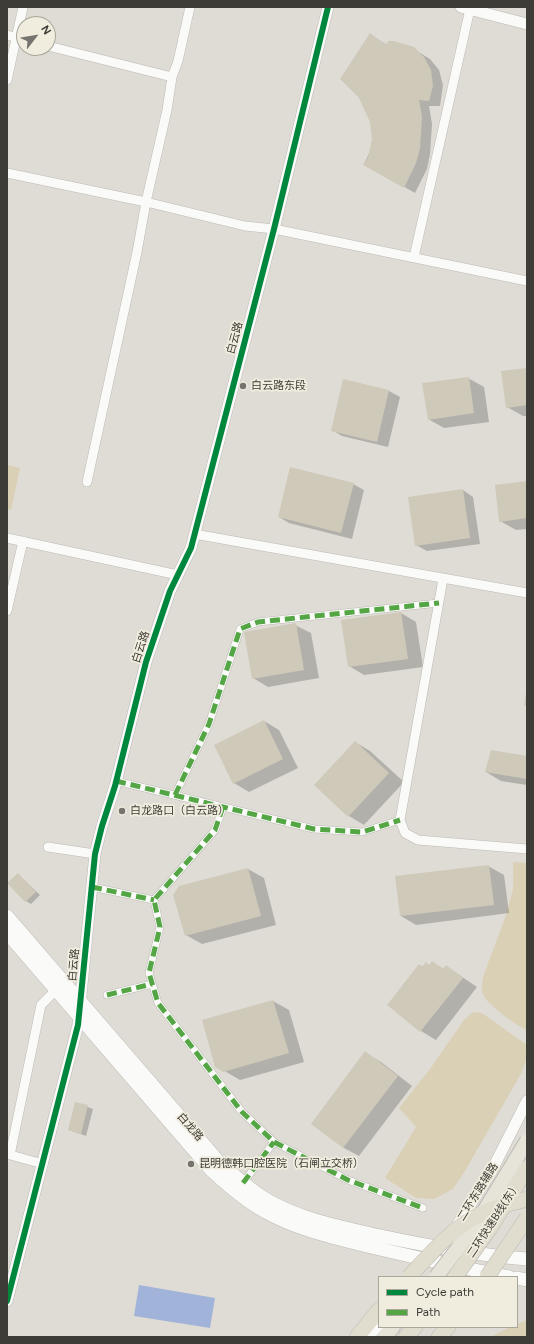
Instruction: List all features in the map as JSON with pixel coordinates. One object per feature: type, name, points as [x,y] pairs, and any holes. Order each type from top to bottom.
[{"type":"highway","name":"二环快速B线(东)","points":[[455,1276],[494,1223],[527,1168]]},
{"type":"highway","points":[[410,1276],[431,1253],[452,1234],[482,1213],[527,1199]]},
{"type":"highway","points":[[488,1276],[527,1218]]},
{"type":"highway","points":[[503,1254],[527,1227]]},
{"type":"highway","points":[[357,1337],[378,1311]]},
{"type":"highway","points":[[406,1337],[412,1328]]},
{"type":"highway","points":[[440,1337],[447,1328]]},
{"type":"main road","name":"白龙路","points":[[7,916],[219,1162],[268,1201],[299,1216],[332,1225],[441,1248],[503,1254],[527,1259]]},
{"type":"main road","name":"白龙路","points":[[7,933],[211,1170],[231,1188],[263,1211],[295,1226],[488,1276]]},
{"type":"main road","points":[[437,1276],[481,1217],[527,1141]]},
{"type":"main road","points":[[384,1337],[392,1328]]},
{"type":"main road","points":[[402,1337],[412,1328]]},
{"type":"street","points":[[87,482],[137,252],[146,202],[168,110],[172,77],[178,61],[190,7]]},
{"type":"street","name":"白云路","points":[[7,1301],[43,1164],[79,1017],[96,854],[146,662],[170,591],[191,548],[274,229],[328,7]]},
{"type":"street","points":[[414,257],[466,8],[527,24]]},
{"type":"street","points":[[7,80],[16,37]]},
{"type":"street","points":[[56,48],[172,77]]},
{"type":"street","points":[[7,173],[146,202],[245,226],[274,229],[527,281]]},
{"type":"street","points":[[194,534],[527,593]]},
{"type":"street","points":[[7,538],[178,575]]},
{"type":"street","points":[[7,611],[23,541]]},
{"type":"street","points":[[443,579],[400,820],[405,833],[418,840],[527,849]]},
{"type":"street","points":[[175,795],[209,724],[240,629],[258,622],[439,603]]},
{"type":"street","points":[[116,781],[314,829],[362,832],[400,820]]},
{"type":"street","points":[[154,900],[215,830],[223,807]]},
{"type":"street","points":[[48,847],[96,854]]},
{"type":"street","points":[[92,887],[154,900]]},
{"type":"street","points":[[154,900],[160,927],[149,973],[158,1003],[242,1112],[274,1142],[348,1180],[423,1208]]},
{"type":"street","points":[[107,995],[152,984]]},
{"type":"street","points":[[43,1164],[9,1155],[41,1005],[56,990]]},
{"type":"street","name":"二环东路辅路","points":[[420,1276],[441,1248],[491,1172],[527,1101]]},
{"type":"street","points":[[244,1183],[274,1142]]},
{"type":"street","points":[[368,1337],[378,1326]]},
{"type":"shaded area","points":[[7,465],[20,468],[11,510],[7,509]]},
{"type":"shaded area","points":[[513,862],[527,863],[527,1030],[510,1020],[491,1005],[484,996],[482,989],[483,977],[506,915],[513,889]]},
{"type":"shaded area","points":[[473,1012],[482,1013],[527,1045],[527,1057],[522,1072],[453,1189],[434,1199],[416,1198],[385,1178],[416,1127],[399,1108],[430,1069],[464,1020]]},
{"type":"shaded area","points":[[527,1320],[527,1337],[491,1337],[508,1328],[518,1328],[518,1324]]},
{"type":"water","points":[[139,1285],[215,1298],[210,1328],[134,1316]]},
{"type":"building","points":[[370,33],[386,45],[388,41],[394,41],[414,47],[424,57],[431,70],[433,86],[429,101],[419,100],[422,117],[420,148],[416,163],[404,188],[363,165],[368,157],[372,140],[370,122],[359,98],[340,79]]},
{"type":"building","points":[[527,368],[527,405],[506,408],[501,371]]},
{"type":"building","points":[[469,377],[474,413],[428,420],[422,383]]},
{"type":"building","points":[[343,379],[389,390],[377,442],[331,431]]},
{"type":"building","points":[[290,467],[354,483],[341,533],[278,517]]},
{"type":"building","points":[[527,481],[527,518],[499,522],[495,485]]},
{"type":"building","points":[[463,489],[470,538],[415,546],[408,497]]},
{"type":"building","points":[[401,612],[408,659],[348,667],[341,620]]},
{"type":"building","points":[[296,623],[304,670],[252,679],[244,632]]},
{"type":"building","points":[[526,692],[527,706],[524,706]]},
{"type":"building","points":[[264,720],[283,759],[233,784],[214,745]]},
{"type":"building","points":[[355,741],[389,773],[348,817],[314,785]]},
{"type":"building","points":[[491,750],[527,756],[527,779],[485,772]]},
{"type":"building","points":[[489,865],[494,905],[400,916],[395,876]]},
{"type":"building","points":[[248,868],[261,916],[185,936],[173,895],[179,886]]},
{"type":"building","points":[[18,873],[36,892],[25,902],[7,883]]},
{"type":"building","points":[[432,961],[443,969],[446,965],[463,978],[420,1032],[387,1005],[419,964],[422,967],[426,962],[429,965]]},
{"type":"building","points":[[273,1000],[289,1053],[223,1072],[215,1067],[202,1020]]},
{"type":"building","points":[[365,1051],[398,1076],[343,1148],[311,1124]]},
{"type":"building","points":[[75,1102],[88,1105],[81,1134],[68,1130]]},
{"type":"marked path","points":[[175,795],[209,724],[240,629],[258,622],[439,603]]},
{"type":"marked path","points":[[116,781],[314,829],[362,832],[400,820]]},
{"type":"marked path","points":[[223,807],[215,830],[154,900],[160,927],[149,973],[158,1003],[242,1112],[274,1142],[348,1180],[423,1208]]},
{"type":"marked path","points":[[92,887],[154,900]]},
{"type":"marked path","points":[[107,995],[152,984]]},
{"type":"marked path","points":[[243,1183],[274,1142]]},
{"type":"cycle path","points":[[7,1301],[78,1025],[95,854],[115,786],[146,662],[170,591],[191,548],[274,229],[328,7]]},
{"type":"place","name":"白云路东段","points":[[243,386]]},
{"type":"place","name":"白龙路口（白云路）","points":[[122,811]]},
{"type":"place","name":"昆明德韩口腔医院（石闸立交桥）","points":[[191,1164]]}]
